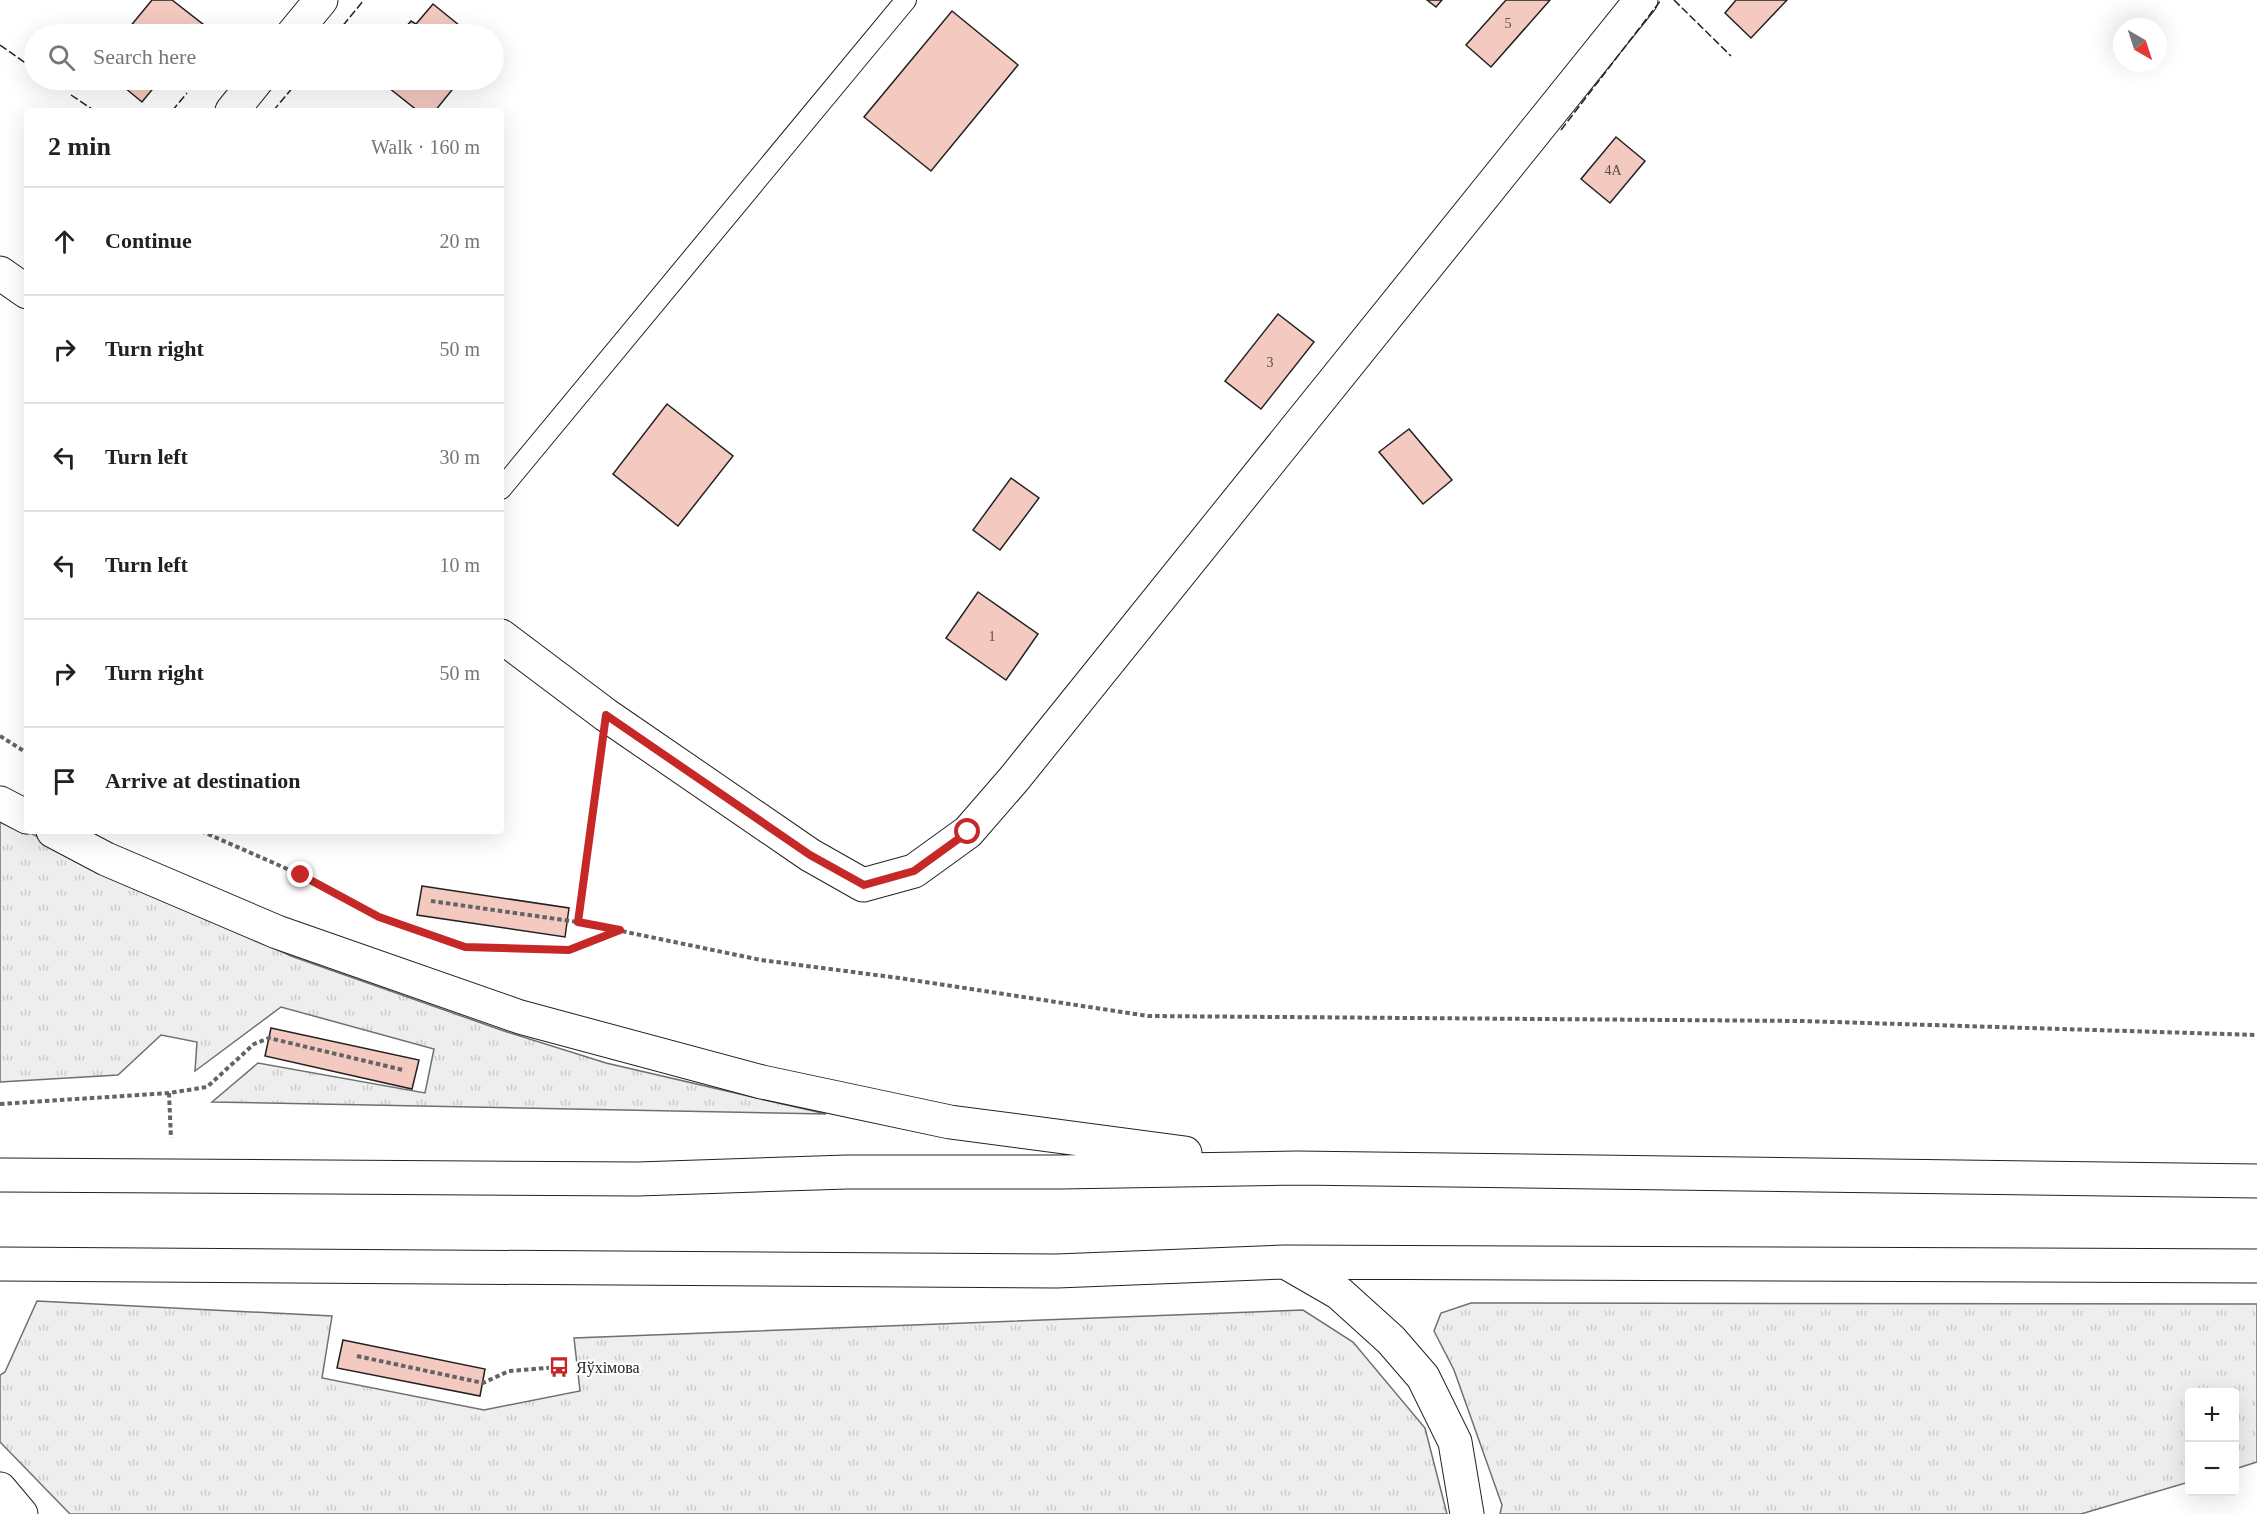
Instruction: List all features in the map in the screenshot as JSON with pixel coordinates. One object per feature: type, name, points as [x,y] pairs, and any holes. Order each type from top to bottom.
[{"type":"main road","points":[[301,24],[321,0]]},
{"type":"main road","points":[[504,638],[606,715],[810,855],[864,885],[914,871],[968,832],[1014,779],[1641,0]]},
{"type":"main road","points":[[234,108],[249,90]]},
{"type":"main road","points":[[0,273],[24,290]]},
{"type":"main road","points":[[0,803],[24,816]]},
{"type":"main road","points":[[59,834],[106,859],[277,932],[532,1020],[762,1082],[950,1122],[1297,1168]]},
{"type":"main road","points":[[0,1175],[638,1179],[847,1172],[1060,1172],[1297,1168],[2257,1180]]},
{"type":"main road","points":[[0,1264],[1057,1270],[1285,1262],[2257,1266]]},
{"type":"main road","points":[[1285,1262],[1339,1293],[1391,1340],[1423,1377],[1455,1442],[1467,1514]]},
{"type":"main road","points":[[0,1489],[21,1514]]},
{"type":"lane","points":[[504,485],[906,0]]},
{"type":"path","points":[[578,922],[606,715]]},
{"type":"path","points":[[0,736],[24,751]]},
{"type":"path","points":[[208,834],[301,875],[379,917],[465,947],[569,950],[620,930]]},
{"type":"path","points":[[431,901],[578,922],[761,960],[899,978],[1148,1016],[1801,1021],[2257,1035]]},
{"type":"path","points":[[0,1104],[169,1094],[207,1087],[254,1044],[269,1038],[403,1070]]},
{"type":"path","points":[[357,1356],[483,1383],[509,1371],[559,1367]]},
{"type":"green space","points":[[0,819],[24,830],[24,834],[32,834],[291,956],[504,1031],[606,1063],[826,1114],[212,1102],[258,1063],[425,1093],[434,1049],[281,1007],[195,1071],[197,1042],[161,1035],[118,1075],[0,1082]]},
{"type":"green space","points":[[37,1301],[332,1316],[322,1378],[484,1410],[580,1391],[574,1338],[1303,1310],[1353,1342],[1425,1428],[1447,1514],[70,1514],[0,1442],[0,1375],[5,1372]]},
{"type":"green space","points":[[1471,1303],[2257,1304],[2257,1462],[2239,1468],[2239,1388],[2185,1388],[2185,1483],[2081,1514],[1500,1514],[1502,1505],[1454,1370],[1434,1331],[1441,1313]]},
{"type":"building","points":[[152,0],[172,0],[203,24],[132,24]]},
{"type":"building","points":[[1427,0],[1442,0],[1436,7]]},
{"type":"building","points":[[1506,0],[1550,0],[1491,67],[1466,45]]},
{"type":"building","points":[[1736,0],[1787,0],[1751,38],[1725,13]]},
{"type":"building","points":[[433,4],[458,24],[416,24]]},
{"type":"building","points":[[952,11],[1018,65],[931,171],[864,117]]},
{"type":"building","points":[[127,90],[152,90],[142,102]]},
{"type":"building","points":[[392,90],[452,90],[437,108],[414,108]]},
{"type":"building","points":[[1616,137],[1645,161],[1610,203],[1581,179]]},
{"type":"building","points":[[1278,314],[1314,342],[1261,409],[1225,381]]},
{"type":"building","points":[[667,404],[733,456],[678,526],[613,474]]},
{"type":"building","points":[[1409,429],[1452,480],[1423,504],[1379,452]]},
{"type":"building","points":[[1011,478],[1039,498],[1000,550],[973,530]]},
{"type":"building","points":[[978,592],[1038,634],[1006,680],[946,638]]},
{"type":"building","points":[[422,886],[569,908],[565,937],[417,915]]},
{"type":"building","points":[[271,1028],[419,1060],[412,1089],[265,1056]]},
{"type":"building","points":[[343,1340],[485,1369],[480,1396],[337,1368]]},
{"type":"fence","points":[[344,24],[364,0]]},
{"type":"fence","points":[[1561,130],[1661,0]]},
{"type":"fence","points":[[1674,0],[1731,56]]},
{"type":"fence","points":[[0,45],[24,62]]},
{"type":"fence","points":[[276,108],[291,90]]},
{"type":"fence","points":[[174,108],[187,93]]},
{"type":"fence","points":[[71,95],[90,108]]},
{"type":"place","name":"Яўхімова","points":[[559,1367]]},
{"type":"route","points":[[301,875],[379,917],[465,947],[569,950],[620,930],[578,922],[598,760],[606,715],[810,855],[864,885],[914,871],[968,832]]}]
